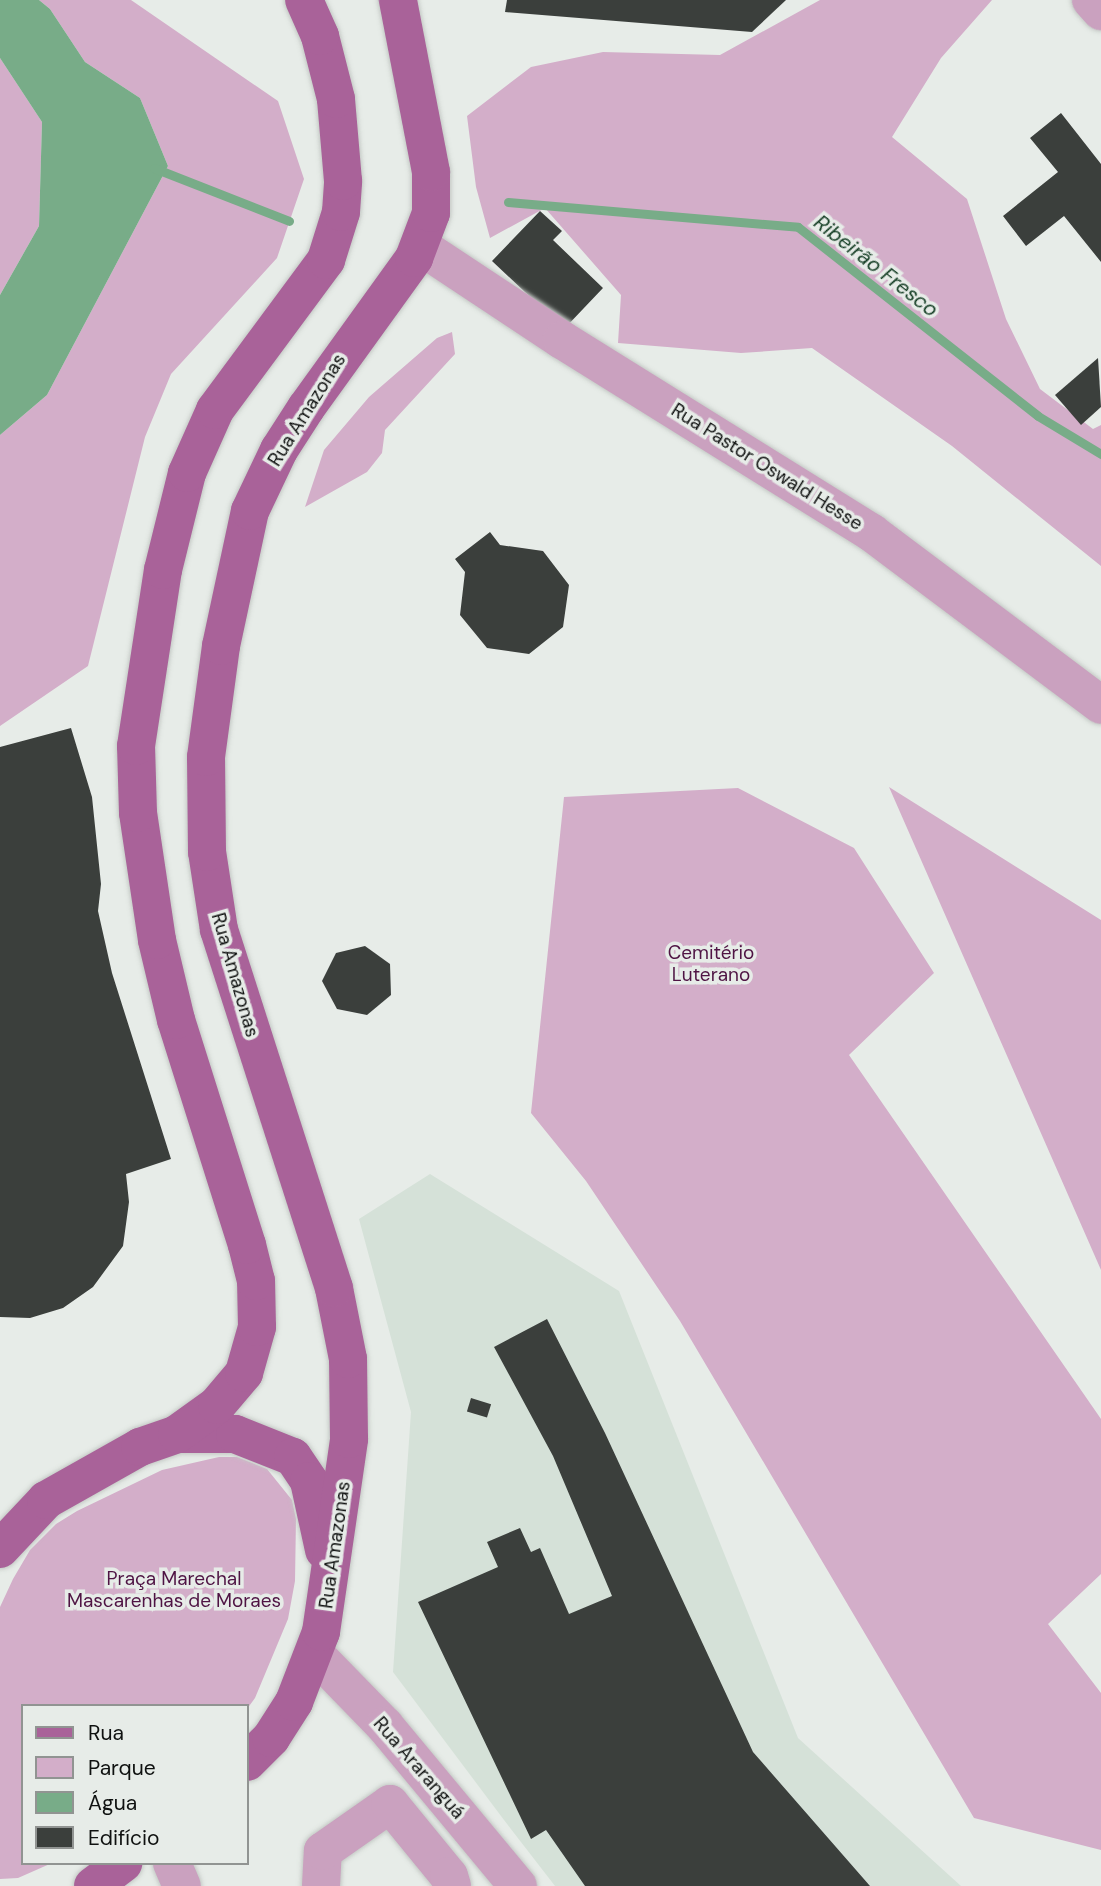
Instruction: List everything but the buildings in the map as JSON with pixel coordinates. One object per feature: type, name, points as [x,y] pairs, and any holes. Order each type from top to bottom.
[{"type":"main road","points":[[0,1549],[46,1500],[140,1447],[177,1434],[217,1405],[244,1373],[257,1327],[256,1281],[176,1020],[157,940],[138,813],[136,746],[161,583],[187,473],[215,410],[326,260],[341,212],[344,181],[336,99],[320,36],[304,0]]},
{"type":"main road","name":"Rua Amazonas","points":[[248,1761],[271,1738],[294,1702],[315,1654],[329,1587],[349,1439],[348,1359],[334,1288],[219,930],[206,852],[206,757],[221,646],[250,511],[279,450],[420,246],[431,213],[431,172],[398,0]]},
{"type":"main road","points":[[177,1434],[235,1434],[293,1457],[309,1481],[320,1516],[329,1587]]},
{"type":"main road","points":[[93,1886],[120,1865]]},
{"type":"street","points":[[1091,0],[1101,10]]},
{"type":"street","name":"Rua Pastor Oswald Hesse","points":[[420,246],[872,533],[1101,705]]},
{"type":"street","name":"Rua Araranguá","points":[[315,1654],[385,1726],[517,1886]]},
{"type":"street","points":[[321,1886],[323,1851],[390,1804],[449,1876],[452,1886]]},
{"type":"street","points":[[173,1865],[182,1886]]},
{"type":"shaded area","points":[[430,1174],[619,1291],[798,1738],[961,1886],[555,1886],[393,1672],[411,1412],[359,1219]]},
{"type":"green space","points":[[39,0],[131,0],[278,101],[304,179],[277,258],[171,374],[145,437],[88,666],[0,726],[0,435],[47,395],[168,166],[140,98],[85,62],[50,9]]},
{"type":"green space","points":[[820,0],[992,0],[941,58],[892,137],[967,199],[1006,319],[1040,389],[1093,429],[1101,425],[1101,566],[952,446],[812,348],[741,353],[618,343],[621,295],[545,208],[490,238],[476,187],[467,116],[531,67],[603,52],[720,55]]},
{"type":"green space","points":[[0,58],[42,122],[39,226],[0,295]]},
{"type":"green space","points":[[452,332],[455,354],[385,430],[382,453],[367,472],[305,507],[324,450],[369,397],[437,338]]},
{"type":"green space","points":[[889,787],[1101,920],[1101,1270],[1051,1156]]},
{"type":"green space","name":"Cemitério Luterano","points":[[738,788],[854,848],[934,973],[849,1055],[1101,1419],[1101,1574],[1048,1624],[1101,1693],[1101,1850],[974,1818],[680,1321],[586,1181],[531,1113],[564,797]]},
{"type":"green space","name":"Praça Marechal Mascarenhas de Moraes","points":[[219,1457],[237,1457],[267,1469],[292,1500],[296,1519],[295,1581],[288,1619],[255,1698],[248,1708],[248,1704],[21,1704],[21,1865],[47,1865],[18,1878],[0,1879],[0,1607],[30,1550],[56,1524],[162,1470]]},
{"type":"water","points":[[0,0],[39,0],[50,9],[85,62],[140,98],[168,166],[47,395],[0,435],[0,295],[39,226],[42,122],[0,58]]},
{"type":"waterway","name":"Ribeirão Fresco","points":[[154,168],[289,221]]},
{"type":"waterway","name":"Ribeirão Fresco","points":[[508,202],[798,227],[1038,416],[1101,454]]}]
